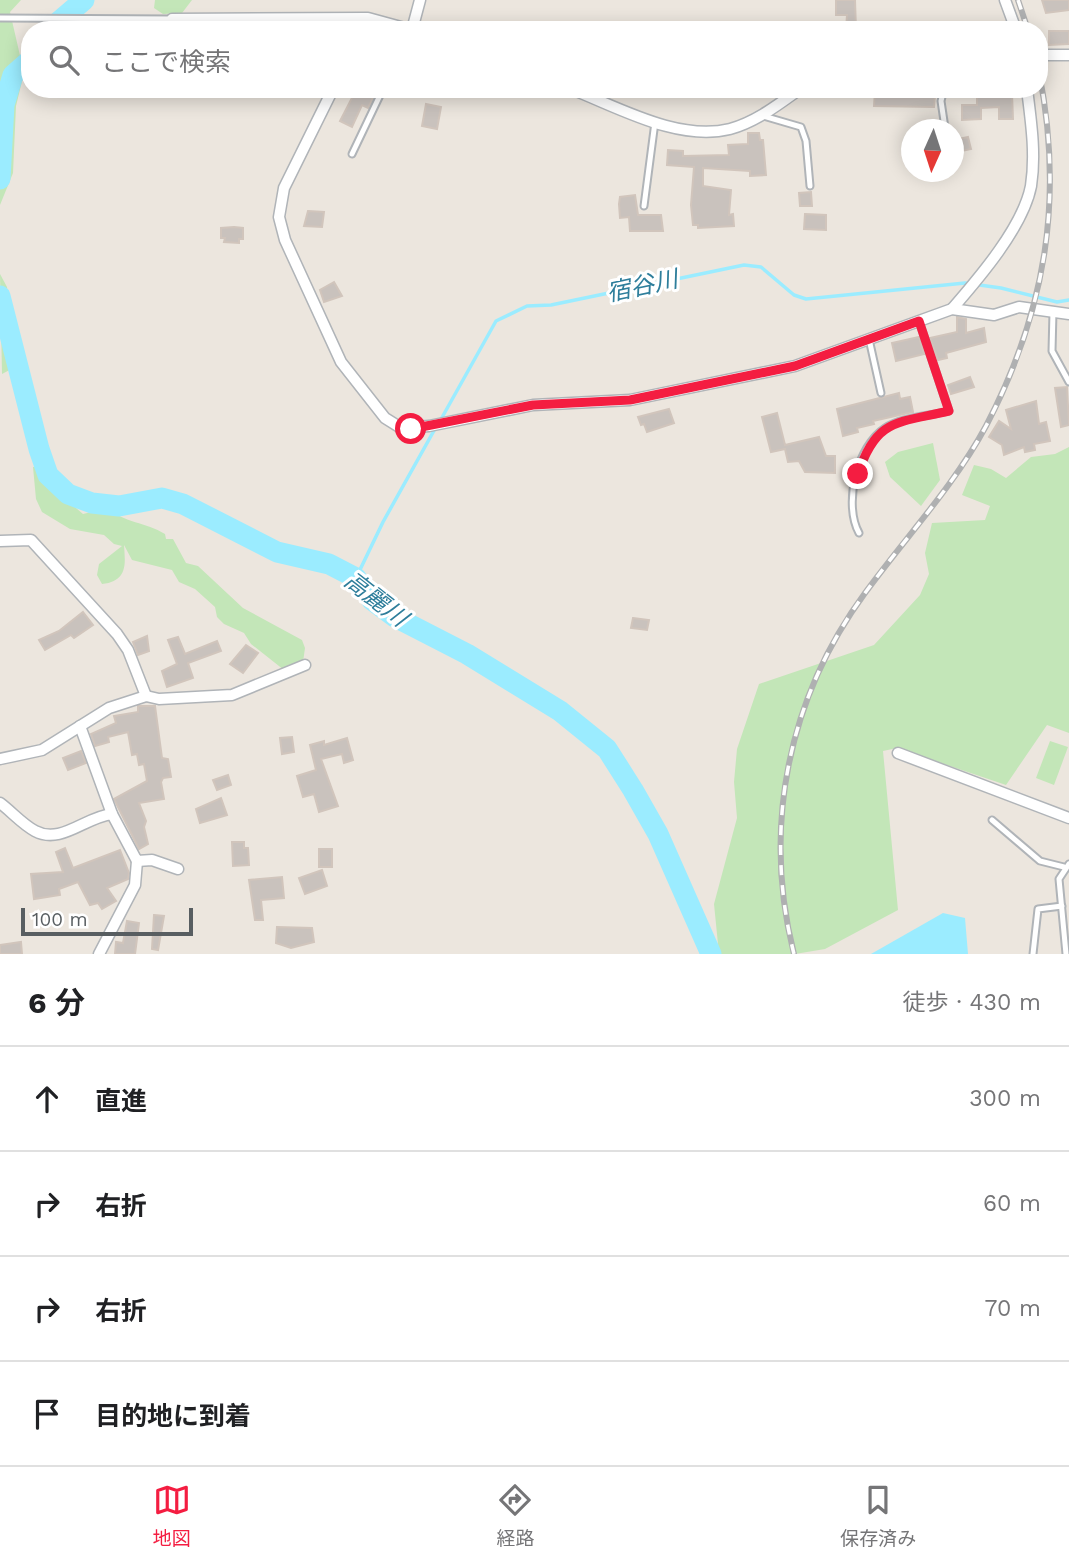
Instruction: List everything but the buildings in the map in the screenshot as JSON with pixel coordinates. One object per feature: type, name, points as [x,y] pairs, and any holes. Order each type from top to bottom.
[{"type":"street","points":[[414,21],[420,0]]},
{"type":"street","points":[[1005,0],[1013,21]]},
{"type":"street","points":[[172,19],[368,18],[379,21]]},
{"type":"street","points":[[1048,55],[1069,55]]},
{"type":"street","points":[[329,98],[279,201],[279,217],[285,240],[341,362],[373,406],[384,418],[401,428],[429,426],[533,405],[630,400],[795,366],[952,309],[994,315],[1018,307],[1069,314]]},
{"type":"street","points":[[593,98],[655,122],[700,131],[729,129],[760,115],[786,98]]},
{"type":"street","points":[[952,309],[1013,228],[1031,188],[1032,128],[1028,98]]},
{"type":"street","points":[[0,541],[31,540],[117,634],[128,650],[146,696]]},
{"type":"street","points":[[0,759],[42,750],[109,708],[146,696],[159,699],[232,695],[304,665]]},
{"type":"street","points":[[80,726],[112,814],[137,861],[135,885],[99,954]]},
{"type":"street","points":[[898,753],[1069,818]]},
{"type":"street","points":[[0,803],[32,830],[45,836],[58,836],[100,816],[112,814]]},
{"type":"street","points":[[137,861],[152,860],[178,869]]},
{"type":"lane","points":[[0,18],[172,19]]},
{"type":"lane","points":[[352,155],[379,98]]},
{"type":"lane","points":[[942,98],[943,119]]},
{"type":"lane","points":[[760,115],[801,127],[807,149],[810,187]]},
{"type":"lane","points":[[644,206],[655,122]]},
{"type":"lane","points":[[1053,312],[1052,351],[1069,382]]},
{"type":"lane","points":[[859,533],[852,512],[853,496],[865,451],[875,435],[888,426],[949,411],[919,321]]},
{"type":"lane","points":[[869,339],[881,393]]},
{"type":"lane","points":[[992,820],[1040,861],[1067,866],[1059,879],[1066,954]]},
{"type":"lane","points":[[1032,954],[1038,909],[1062,906]]},
{"type":"green space","points":[[0,0],[21,0],[10,12],[21,60],[21,85],[16,106],[13,173],[0,205]]},
{"type":"green space","points":[[155,0],[192,0],[182,13],[163,14],[154,8]]},
{"type":"green space","points":[[0,274],[7,287],[17,366],[2,374]]},
{"type":"green space","points":[[933,443],[940,480],[921,506],[890,477],[885,462],[898,452]]},
{"type":"green space","points":[[1069,447],[1069,733],[1047,725],[1006,785],[897,748],[883,751],[898,910],[825,949],[795,954],[719,954],[714,904],[737,818],[734,782],[737,749],[759,684],[874,645],[920,595],[929,574],[925,553],[932,523],[985,520],[990,506],[962,495],[974,465],[991,469],[1006,478],[1031,457],[1055,454]]},
{"type":"green space","points":[[38,466],[47,483],[83,514],[108,508],[121,517],[158,530],[165,534],[166,539],[173,539],[186,563],[198,566],[243,608],[302,640],[305,648],[303,662],[284,670],[251,644],[244,633],[224,624],[217,617],[215,607],[195,589],[179,582],[172,570],[132,560],[124,545],[124,570],[117,579],[102,584],[97,575],[99,564],[122,546],[114,544],[104,535],[70,529],[42,512],[36,499],[33,467]]},
{"type":"green space","points":[[1050,741],[1068,747],[1054,785],[1036,778]]},
{"type":"water","points":[[943,913],[965,918],[968,954],[871,954]]},
{"type":"waterway","name":"高麗川","points":[[60,21],[84,0]]},
{"type":"waterway","name":"高麗川","points":[[0,179],[4,105],[13,75],[21,68]]},
{"type":"waterway","name":"宿谷川","points":[[440,421],[496,321],[527,306],[551,305],[744,265],[761,267],[794,295],[806,299],[965,283],[1001,288],[1057,302],[1069,300]]},
{"type":"waterway","name":"高麗川","points":[[0,296],[39,449],[48,475],[68,494],[92,503],[119,506],[162,498],[183,504],[277,552],[329,564],[356,578],[372,600],[395,617],[467,654],[560,711],[607,749],[633,790],[658,834],[711,954]]},
{"type":"waterway","name":"宿谷川","points":[[356,578],[383,522],[436,427]]},
{"type":"railway","points":[[1018,0],[1025,21]]},
{"type":"railway","points":[[794,954],[785,906],[781,859],[782,812],[789,765],[800,720],[817,676],[839,633],[865,593],[959,470],[986,426],[1007,383],[1036,297],[1044,253],[1050,164],[1043,98]]},
{"type":"route","points":[[411,429],[533,405],[630,400],[795,366],[818,360],[919,321],[949,411],[888,426],[875,435],[865,451],[858,474]]}]
